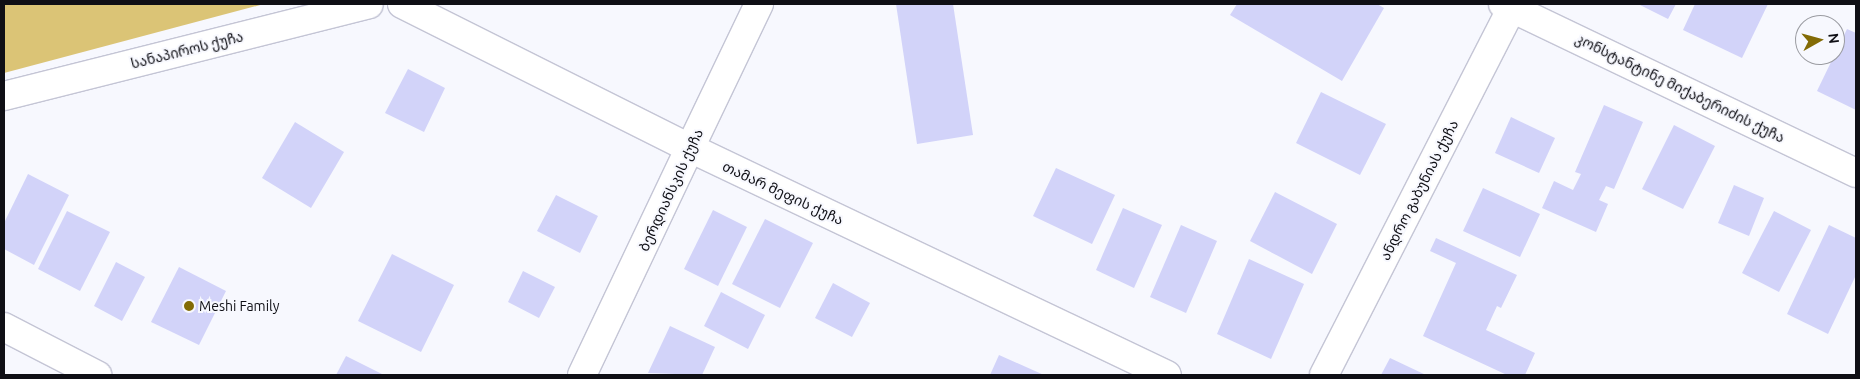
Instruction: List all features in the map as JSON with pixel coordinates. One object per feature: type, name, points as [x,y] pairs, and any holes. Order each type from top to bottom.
[{"type":"street","name":"სანაპიროს ქუჩა","points":[[4,96],[369,4]]},
{"type":"street","name":"თამარ მეფის ქუჩა","points":[[402,4],[690,148],[1167,375]]},
{"type":"street","name":"ბერდიანსკის ქუჩა","points":[[582,375],[759,4]]},
{"type":"street","name":"კონსტანტინე მიქაბერიძის ქუჩა","points":[[1509,5],[1856,173]]},
{"type":"street","name":"ანდრო გაბუნიას ქუჩა","points":[[1324,375],[1509,5]]},
{"type":"street","points":[[4,327],[97,375]]},
{"type":"shaded area","points":[[4,4],[264,4],[4,73]]},
{"type":"building","points":[[896,4],[953,4],[973,135],[917,144]]},
{"type":"building","points":[[1237,4],[1377,4],[1384,8],[1342,81],[1230,15]]},
{"type":"building","points":[[1638,4],[1676,4],[1668,19]]},
{"type":"building","points":[[1695,4],[1768,4],[1742,58],[1683,30]]},
{"type":"building","points":[[1847,29],[1856,33],[1856,110],[1817,91],[1830,65],[1845,65],[1845,33]]},
{"type":"building","points":[[408,69],[445,88],[424,132],[385,113]]},
{"type":"building","points":[[1321,92],[1386,124],[1360,175],[1296,143]]},
{"type":"building","points":[[1604,105],[1643,122],[1614,189],[1606,186],[1599,200],[1608,204],[1596,232],[1542,208],[1554,181],[1573,190],[1581,174],[1575,172]]},
{"type":"building","points":[[1511,117],[1555,138],[1539,173],[1495,153]]},
{"type":"building","points":[[295,122],[344,152],[311,208],[262,178]]},
{"type":"building","points":[[1674,125],[1715,146],[1683,209],[1642,189]]},
{"type":"building","points":[[1056,168],[1115,195],[1092,244],[1033,216]]},
{"type":"building","points":[[28,174],[69,195],[34,265],[4,249],[4,223]]},
{"type":"building","points":[[1734,185],[1764,198],[1749,236],[1718,223]]},
{"type":"building","points":[[1483,188],[1540,214],[1520,257],[1463,231]]},
{"type":"building","points":[[1275,192],[1337,224],[1312,274],[1250,241]]},
{"type":"building","points":[[556,195],[598,216],[580,253],[537,231]]},
{"type":"building","points":[[1123,208],[1162,225],[1134,288],[1096,270]]},
{"type":"building","points":[[713,210],[747,227],[718,286],[684,269]]},
{"type":"building","points":[[67,211],[110,232],[80,291],[38,269]]},
{"type":"building","points":[[1774,211],[1811,230],[1779,292],[1742,273]]},
{"type":"building","points":[[765,219],[813,243],[780,308],[732,284]]},
{"type":"building","points":[[1181,225],[1217,241],[1186,313],[1150,297]]},
{"type":"building","points":[[1829,225],[1856,238],[1856,275],[1828,334],[1787,314]]},
{"type":"building","points":[[1436,238],[1517,275],[1501,308],[1497,306],[1486,330],[1535,353],[1525,375],[1507,375],[1423,336],[1456,263],[1430,251]]},
{"type":"building","points":[[392,254],[454,285],[421,352],[358,321]]},
{"type":"building","points":[[1249,259],[1304,284],[1271,359],[1217,334]]},
{"type":"building","points":[[116,262],[145,277],[122,321],[94,306]]},
{"type":"building","name":"Meshi Family","points":[[179,267],[226,291],[199,345],[151,322]]},
{"type":"building","points":[[523,271],[555,287],[539,318],[508,302]]},
{"type":"building","points":[[833,283],[870,303],[852,337],[815,318]]},
{"type":"building","points":[[721,292],[765,315],[748,349],[704,326]]},
{"type":"building","points":[[670,326],[715,347],[702,375],[648,373]]},
{"type":"building","points":[[999,355],[1044,375],[990,375]]},
{"type":"building","points":[[346,356],[384,375],[336,375]]},
{"type":"building","points":[[1390,358],[1426,375],[1381,375]]},
{"type":"place","name":"Meshi Family","points":[[189,306]]}]
